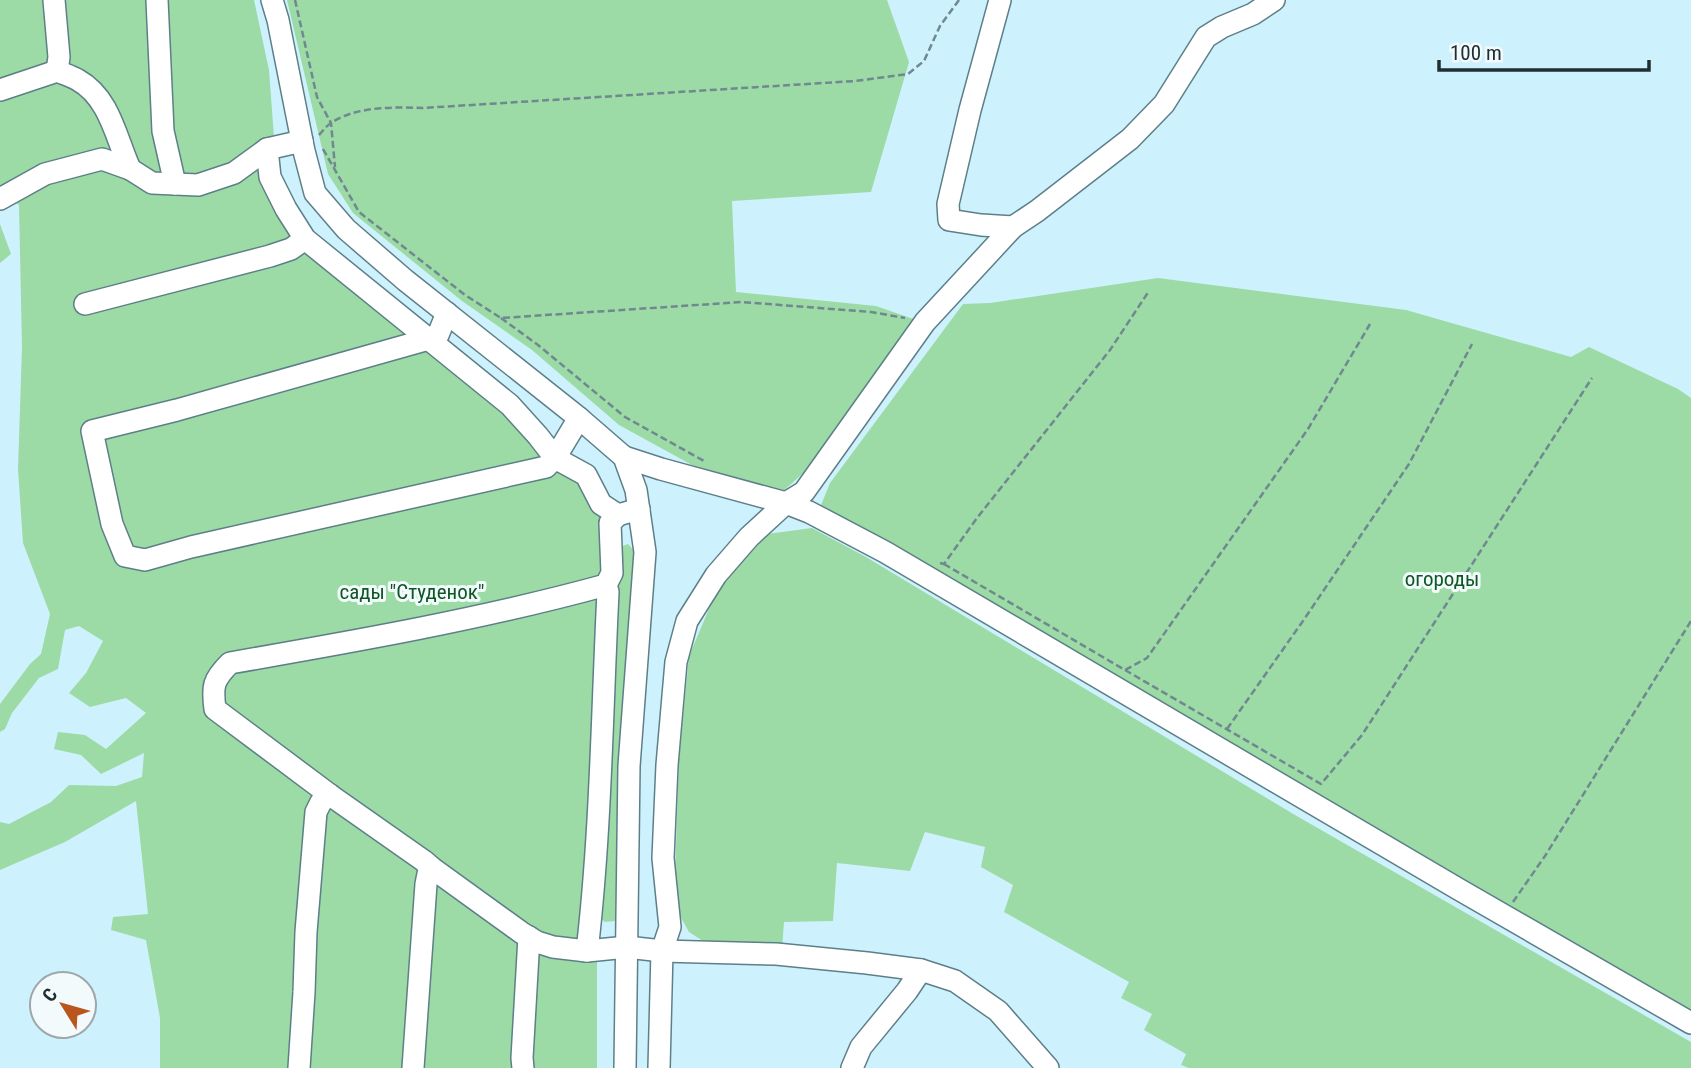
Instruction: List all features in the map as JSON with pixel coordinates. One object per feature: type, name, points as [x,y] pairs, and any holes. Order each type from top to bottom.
[{"type":"street","points":[[54,0],[59,57],[57,71]]},
{"type":"street","points":[[158,0],[163,131],[175,184]]},
{"type":"street","points":[[272,0],[315,193],[346,229],[405,280],[624,457],[710,484],[786,503],[849,533],[1691,1023]]},
{"type":"street","points":[[1000,0],[948,204],[949,220],[1013,227]]},
{"type":"street","points":[[659,1068],[662,951],[670,927],[663,858],[667,765],[676,662],[687,621],[716,575],[749,537],[786,503],[804,492],[925,322],[1013,227],[1130,139],[1164,104],[1206,37],[1253,14],[1274,0]]},
{"type":"street","points":[[0,90],[57,71],[79,81],[99,99],[115,126],[130,169]]},
{"type":"street","points":[[0,199],[45,174],[102,159],[130,169],[152,183],[198,185],[234,173],[267,149],[302,141]]},
{"type":"street","points":[[267,149],[270,177],[305,239],[510,405],[555,458],[586,475],[601,504],[618,514]]},
{"type":"street","points":[[85,304],[270,256],[290,249],[305,239]]},
{"type":"street","points":[[447,313],[438,335],[429,340],[92,431],[112,523],[125,556],[145,560],[191,547],[546,467],[555,458],[579,418]]},
{"type":"street","points":[[624,457],[636,490],[645,552],[629,766],[625,1068]]},
{"type":"street","points":[[587,951],[597,829],[608,592],[606,585],[612,573],[610,523],[618,514],[639,509]]},
{"type":"street","points":[[606,585],[482,616],[230,663],[220,673],[213,689],[215,709],[330,795],[537,942],[587,951],[627,947],[662,951],[776,954],[921,970],[955,981],[998,1011],[1048,1068]]},
{"type":"street","points":[[299,1068],[316,812],[321,802],[330,795]]},
{"type":"street","points":[[413,1068],[426,884],[432,868]]},
{"type":"street","points":[[523,1068],[530,937]]},
{"type":"street","points":[[852,1068],[861,1047],[908,991],[921,970]]},
{"type":"path","points":[[295,0],[317,97],[331,123],[335,171]]},
{"type":"path","points":[[302,141],[316,138],[331,123],[355,113],[386,107],[423,108],[855,81],[908,74],[924,61],[940,26],[960,0]]},
{"type":"path","points":[[322,149],[359,212],[465,295],[538,345],[625,417],[708,463]]},
{"type":"path","points":[[944,565],[977,518],[1110,350],[1149,291]]},
{"type":"path","points":[[501,318],[742,302],[871,312],[925,322]]},
{"type":"path","points":[[1125,670],[1147,658],[1308,429],[1370,324]]},
{"type":"path","points":[[1227,729],[1306,618],[1409,464],[1472,344]]},
{"type":"path","points":[[931,558],[1321,784],[1362,734],[1591,378]]},
{"type":"path","points":[[1504,915],[1545,856],[1691,621]]},
{"type":"green space","name":"сады \"Студенок\"","points":[[0,0],[254,0],[269,70],[277,178],[312,236],[555,447],[589,469],[620,547],[628,544],[637,554],[621,912],[615,921],[605,922],[597,916],[597,1068],[160,1068],[160,1018],[146,940],[111,930],[113,917],[148,914],[136,801],[65,842],[0,870],[0,822],[9,824],[51,802],[69,785],[116,786],[142,777],[144,753],[101,774],[81,755],[54,749],[58,732],[85,735],[106,749],[146,713],[126,698],[90,707],[69,693],[86,673],[103,641],[79,626],[65,630],[58,669],[39,678],[12,713],[5,729],[0,732],[0,704],[30,664],[41,654],[50,614],[23,543],[18,469],[22,347],[19,205],[0,189]]},
{"type":"green space","points":[[287,0],[887,0],[909,62],[871,192],[732,201],[736,292],[876,306],[919,321],[820,458],[781,493],[692,465],[619,425],[532,350],[462,301],[353,213],[328,174]]},
{"type":"green space","points":[[0,224],[11,254],[0,263]]},
{"type":"green space","name":"огороды","points":[[1158,278],[1406,310],[1571,357],[1589,347],[1678,389],[1691,398],[1691,1013],[821,505],[830,483],[963,304],[990,303]]},
{"type":"green space","points":[[812,528],[866,557],[1295,815],[1691,1042],[1691,1068],[1189,1068],[1181,1065],[1186,1054],[1144,1030],[1152,1014],[1121,998],[1129,982],[1004,912],[1013,885],[981,867],[985,847],[925,832],[910,871],[837,863],[833,921],[784,922],[782,949],[709,945],[689,932],[674,905],[679,759],[689,656],[717,590],[767,534]]}]
